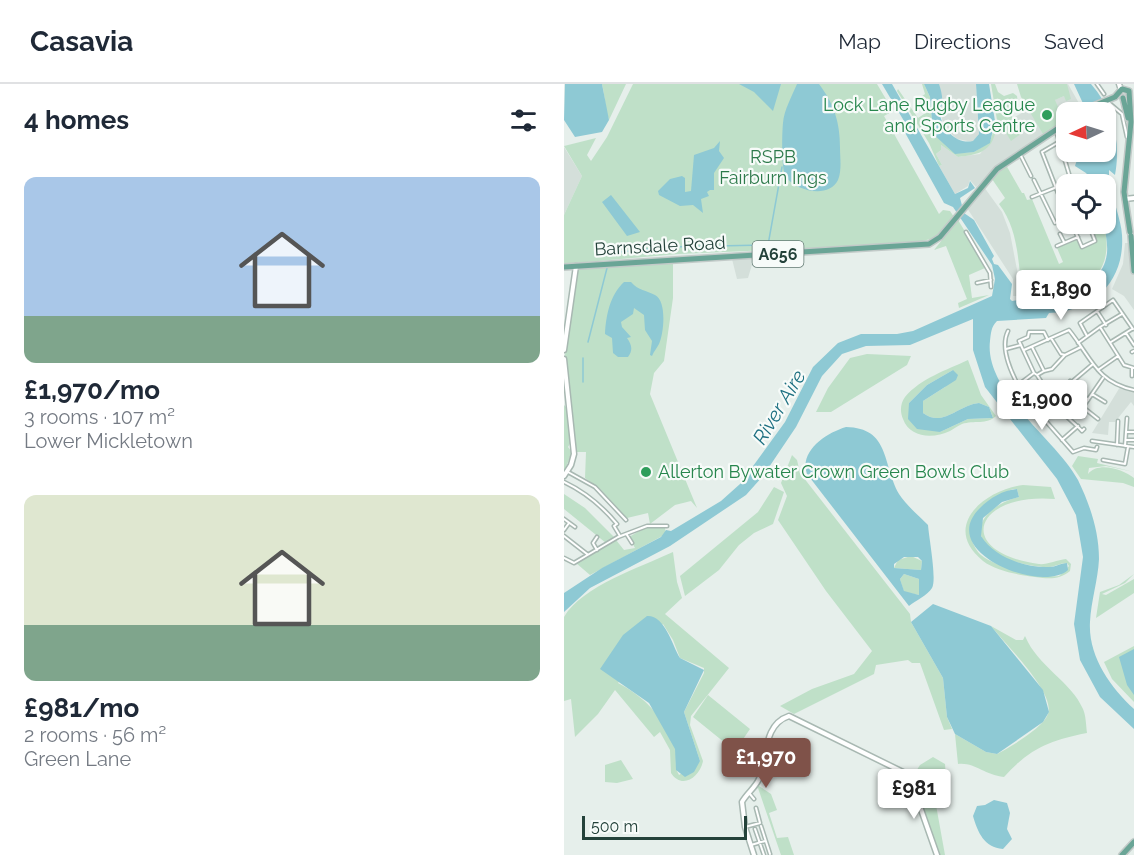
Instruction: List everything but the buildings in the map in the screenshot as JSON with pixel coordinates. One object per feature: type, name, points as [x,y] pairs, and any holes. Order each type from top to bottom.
[{"type":"main road","points":[[1107,102],[1133,84]]},
{"type":"main road","points":[[1124,91],[1128,124]]},
{"type":"main road","points":[[1124,91],[1131,149],[1125,177],[1125,199],[1132,234],[1134,271]]},
{"type":"main road","name":"A656","points":[[1020,153],[1056,130]]},
{"type":"main road","name":"Barnsdale Road","points":[[564,267],[694,257],[913,246],[937,239],[997,169],[1020,153]]},
{"type":"main road","points":[[1122,855],[1134,842]]},
{"type":"street","points":[[1097,84],[1104,94]]},
{"type":"street","points":[[1116,107],[1125,112]]},
{"type":"street","points":[[1032,197],[1056,187],[1042,152],[1056,144]]},
{"type":"street","points":[[1020,153],[1031,176]]},
{"type":"street","points":[[1125,177],[1133,175]]},
{"type":"street","points":[[1034,180],[1055,223]]},
{"type":"street","points":[[1125,199],[1134,198]]},
{"type":"street","points":[[966,232],[988,268],[991,287]]},
{"type":"street","points":[[1060,234],[1064,243]]},
{"type":"street","points":[[1076,234],[1082,247],[1095,241],[1092,234]]},
{"type":"street","points":[[1057,246],[1077,237]]},
{"type":"street","points":[[564,350],[576,266]]},
{"type":"street","points":[[977,283],[991,280]]},
{"type":"street","points":[[1087,336],[1080,323],[1113,300],[1133,328],[1110,343]]},
{"type":"street","points":[[1097,311],[1106,325]]},
{"type":"street","points":[[1078,343],[1122,314]]},
{"type":"street","points":[[1100,327],[1124,365],[1133,368],[1131,376]]},
{"type":"street","points":[[1024,350],[1068,330],[1103,377],[1114,384],[1134,390]]},
{"type":"street","points":[[1008,331],[1006,349],[1018,385],[1043,370],[1052,369],[1065,355],[1081,347]]},
{"type":"street","points":[[1006,349],[1020,343],[1028,337],[1029,332],[1044,332],[1061,354],[1065,355]]},
{"type":"street","points":[[1126,333],[1134,345]]},
{"type":"street","points":[[1020,343],[1035,374],[1054,397],[1059,409],[1071,417],[1082,431],[1084,429]]},
{"type":"street","points":[[1032,347],[1043,370]]},
{"type":"street","points":[[1097,371],[1118,356]]},
{"type":"street","points":[[564,362],[574,454],[566,474],[595,487],[625,519],[614,526],[621,536]]},
{"type":"street","points":[[1054,397],[1070,381],[1093,364]]},
{"type":"street","points":[[1071,417],[1083,407],[1103,377]]},
{"type":"street","points":[[1070,381],[1088,400]]},
{"type":"street","points":[[1046,387],[1029,402],[1073,452],[1078,449],[1096,450],[1096,447]]},
{"type":"street","points":[[1059,392],[1076,413]]},
{"type":"street","points":[[1092,393],[1105,402]]},
{"type":"street","points":[[1083,407],[1098,419]]},
{"type":"street","points":[[1103,460],[1125,464],[1127,418]]},
{"type":"street","points":[[1117,446],[1118,421]]},
{"type":"street","points":[[1126,424],[1134,425]]},
{"type":"street","points":[[1062,440],[1078,426]]},
{"type":"street","points":[[1126,432],[1134,432]]},
{"type":"street","points":[[1126,440],[1134,440]]},
{"type":"street","points":[[1092,441],[1134,447]]},
{"type":"street","points":[[564,482],[588,496],[617,524]]},
{"type":"street","points":[[564,519],[575,527]]},
{"type":"street","points":[[564,530],[569,523]]},
{"type":"street","points":[[564,558],[574,563],[621,536],[647,526],[667,526]]},
{"type":"street","points":[[627,535],[632,543]]},
{"type":"street","points":[[564,536],[588,555]]},
{"type":"street","points":[[597,537],[593,543],[597,550]]},
{"type":"street","points":[[754,855],[745,828],[742,804],[760,777],[770,736],[788,716],[909,777],[937,855]]},
{"type":"street","points":[[749,793],[754,799]]},
{"type":"street","points":[[745,828],[760,823],[756,808]]},
{"type":"street","points":[[761,826],[770,854]]},
{"type":"street","points":[[755,829],[764,855]]},
{"type":"street","points":[[751,845],[766,840]]},
{"type":"shaded area","points":[[939,84],[976,84],[979,134],[973,142],[957,139],[945,128],[940,113]]},
{"type":"shaded area","points":[[1068,84],[1078,102],[1056,102],[1056,104],[1054,100],[1064,96],[1065,85]]},
{"type":"shaded area","points":[[1029,109],[1044,136],[998,166],[976,187],[970,180],[968,186],[955,194],[939,166],[942,165],[936,154],[941,150],[941,145],[958,157],[980,154],[995,134],[1004,130],[1011,140],[1021,134],[1013,118]]},
{"type":"shaded area","points":[[564,147],[582,176],[564,215]]},
{"type":"shaded area","points":[[984,187],[1002,212],[1010,233],[1022,296],[1013,296],[1013,279],[967,208]]},
{"type":"shaded area","points":[[1125,243],[1129,243],[1134,275],[1134,310],[1124,296],[1112,289],[1123,264]]},
{"type":"shaded area","points":[[754,258],[748,278],[737,279],[732,259]]},
{"type":"shaded area","points":[[1120,387],[1134,391],[1134,406],[1131,402],[1115,422],[1109,422],[1108,435],[1092,433]]},
{"type":"green space","points":[[602,84],[626,84],[609,120],[607,111]]},
{"type":"green space","name":"RSPB Fairburn Ings","points":[[633,84],[877,84],[893,111],[884,116],[939,214],[943,210],[950,211],[954,217],[935,238],[909,244],[678,254],[564,264],[564,215],[582,176],[564,146],[596,138],[587,155],[591,161],[607,137]]},
{"type":"green space","points":[[922,84],[930,97],[933,134],[956,153],[974,152],[990,142],[998,126],[991,84],[995,84],[998,92],[1004,96],[1013,93],[1017,96],[1018,104],[1009,111],[1021,134],[1011,141],[1004,130],[995,134],[990,145],[981,152],[958,157],[941,145],[941,150],[936,154],[942,165],[939,166],[929,143],[897,91],[898,89],[918,118],[927,112],[926,102],[921,97],[925,94]]},
{"type":"green space","name":"Lock Lane Rugby League and Sports Centre","points":[[1017,84],[1067,84],[1071,99],[1066,101],[1064,96],[1055,100],[1056,127],[1044,136],[1021,97]]},
{"type":"green space","points":[[1006,165],[1027,200],[1032,199],[1059,264],[1063,262],[1057,248],[1078,238],[1082,247],[1096,241],[1094,234],[1105,234],[1107,245],[1104,261],[1098,273],[1088,283],[1074,290],[1023,299],[1015,238],[999,204],[1005,198],[992,179]]},
{"type":"green space","points":[[958,220],[985,268],[969,275],[972,298],[989,295],[959,308],[958,303],[967,299],[946,246],[934,250]]},
{"type":"green space","points":[[673,261],[673,298],[664,361],[654,373],[650,394],[697,508],[691,501],[675,505],[650,524],[648,513],[627,518],[601,490],[585,478],[586,452],[576,452],[565,355],[578,269]]},
{"type":"green space","points":[[867,354],[911,356],[907,365],[831,412],[816,412],[828,388],[850,358]]},
{"type":"green space","points":[[968,360],[981,395],[996,416],[992,419],[989,420],[962,424],[943,434],[930,436],[911,430],[901,414],[901,405],[905,397],[926,380]],"holes":[[[953,370],[945,387],[923,401],[923,413],[930,417],[944,417],[979,403],[989,407],[993,418],[968,419],[940,432],[909,403],[927,385]]]},
{"type":"green space","points":[[564,405],[567,408],[571,442],[568,447],[572,452],[564,472]]},
{"type":"green space","points":[[792,455],[797,460],[800,473],[910,614],[911,622],[943,678],[947,717],[952,729],[944,730],[920,663],[912,663],[908,660],[876,665],[874,674],[794,714],[780,706],[812,689],[854,674],[872,651],[826,591],[778,520],[787,496],[781,483]]},
{"type":"green space","points":[[1078,456],[1098,459],[1097,463],[1134,472],[1106,466],[1089,468],[1088,474],[1098,468],[1117,469],[1134,478],[1134,487],[1123,483],[1081,479],[1072,466]]},
{"type":"green space","points":[[1023,485],[1051,487],[1055,499],[1028,499],[1007,505],[992,513],[984,524],[985,536],[994,548],[1011,557],[1039,564],[1066,559],[1071,564],[1070,571],[1066,574],[1058,577],[1049,578],[1008,572],[983,561],[971,548],[966,535],[967,523],[973,512],[982,502],[1009,488]],"holes":[[[1017,489],[1019,497],[995,507],[987,515],[980,532],[983,541],[991,550],[1004,558],[1020,563],[1045,567],[1067,563],[1069,566],[1059,576],[1018,571],[997,564],[981,555],[974,545],[970,534],[986,506],[996,497]]]},
{"type":"green space","points":[[774,487],[784,492],[773,524],[754,533],[739,545],[719,570],[685,596],[680,576],[758,512]]},
{"type":"green space","points":[[564,494],[585,508],[614,537],[606,543],[564,509]]},
{"type":"green space","points":[[644,528],[665,528],[666,534],[590,575],[576,563],[616,540],[624,550],[635,548],[629,537]]},
{"type":"green space","points":[[673,552],[677,582],[682,598],[665,614],[729,668],[691,716],[690,725],[703,761],[698,772],[685,781],[680,781],[671,773],[670,750],[660,732],[654,737],[615,690],[598,714],[575,737],[571,699],[564,701],[564,617],[584,596],[613,578]],"holes":[[[663,624],[680,658],[704,668],[704,673],[684,712],[700,761],[679,775],[676,768],[675,748],[660,718],[646,702],[618,683]]]},
{"type":"green space","points":[[911,556],[922,561],[921,570],[894,568],[898,560]]},
{"type":"green space","points":[[904,574],[919,579],[919,595],[904,592],[900,579]]},
{"type":"green space","points":[[1134,574],[1125,583],[1102,594],[1106,595],[1134,579],[1134,593],[1096,618],[1100,592],[1119,585]]},
{"type":"green space","points":[[991,626],[1016,640],[1023,640],[1025,636],[1038,657],[1078,699],[1084,712],[1087,733],[1052,742],[1032,752],[1004,777],[970,765],[958,764],[955,734],[986,752],[997,754],[1026,737],[1040,725],[1048,714],[1048,705],[1037,681]]},
{"type":"green space","points":[[1134,646],[1134,702],[1112,679],[1104,662]]},
{"type":"green space","points":[[708,695],[750,729],[735,751],[693,717]]},
{"type":"green space","points":[[767,749],[765,770],[759,786],[771,794],[777,810],[769,813],[777,838],[788,837],[794,855],[781,855],[758,788],[751,793],[757,784]]},
{"type":"green space","points":[[933,757],[945,764],[946,777],[936,782],[936,805],[945,855],[939,855],[913,776],[920,765]]},
{"type":"green space","points":[[621,760],[633,779],[617,783],[605,782],[605,765]]},
{"type":"water","points":[[565,84],[602,84],[609,120],[602,132],[575,137],[564,120]]},
{"type":"water","points":[[739,84],[781,84],[773,111],[754,92]]},
{"type":"water","points":[[797,84],[819,84],[835,114],[840,139],[840,172],[834,186],[827,190],[804,189],[791,182],[784,173],[782,134],[784,118]]},
{"type":"water","points":[[882,84],[892,84],[955,194],[968,188],[970,181],[975,188],[960,198],[964,213],[974,220],[994,256],[992,259],[994,264],[998,265],[1012,284],[1010,299],[1012,301],[1070,292],[1095,278],[1103,267],[1107,253],[1106,234],[1116,234],[1116,207],[1122,235],[1122,251],[1118,266],[1104,291],[1093,300],[1065,311],[1049,313],[1046,318],[997,321],[992,328],[990,341],[991,360],[1009,397],[1068,464],[1086,499],[1096,528],[1099,549],[1090,635],[1102,670],[1134,709],[1134,729],[1100,697],[1080,660],[1074,624],[1083,557],[1076,515],[1057,479],[985,387],[973,350],[973,319],[910,345],[866,346],[842,354],[822,376],[796,427],[763,476],[746,495],[670,546],[590,588],[564,612],[564,593],[602,568],[661,537],[666,530],[671,531],[721,501],[740,484],[785,422],[813,367],[838,343],[861,334],[897,334],[913,331],[992,296],[995,279],[992,265],[953,207],[944,203],[903,129],[904,121]]},
{"type":"water","points":[[924,84],[939,84],[943,125],[956,138],[967,142],[973,141],[979,134],[976,84],[989,84],[995,121],[990,143],[974,152],[955,154],[933,134],[930,97]]},
{"type":"water","points":[[1074,84],[1091,84],[1103,102],[1082,102]]},
{"type":"water","points":[[1116,139],[1117,163],[1115,174],[1109,170],[1109,174],[1087,174],[1075,166],[1077,162],[1116,162]]},
{"type":"water","points":[[720,141],[719,151],[724,158],[714,173],[714,190],[707,192],[709,196],[701,199],[703,213],[693,205],[680,206],[659,195],[658,191],[670,179],[682,176],[685,178],[685,192],[691,191],[694,155],[714,148]]},
{"type":"water","points":[[611,195],[640,232],[627,236],[602,202]]},
{"type":"water","points":[[624,282],[631,282],[659,298],[663,310],[662,333],[652,356],[650,355],[652,341],[645,330],[644,315],[634,308],[633,314],[621,322],[622,327],[631,337],[627,338],[631,348],[628,357],[618,357],[613,353],[612,338],[605,334],[610,306],[615,293]]},
{"type":"water","points":[[953,370],[958,375],[956,380],[923,401],[923,413],[930,417],[944,417],[979,403],[989,407],[993,418],[968,419],[940,432],[917,429],[908,419],[909,403],[927,385]]},
{"type":"water","points":[[846,427],[860,429],[878,440],[899,494],[928,525],[933,584],[928,593],[909,606],[807,474],[807,458],[816,444]],"holes":[[[904,557],[918,557],[922,561],[921,570],[894,568],[894,564]],[[904,574],[919,579],[919,595],[904,591],[900,579]]]},
{"type":"water","points":[[1017,489],[1019,497],[1002,502],[983,518],[981,536],[994,550],[1011,560],[1040,567],[1067,563],[1068,570],[1055,576],[1037,577],[1017,573],[997,564],[981,553],[971,540],[970,524],[980,508],[997,495]]},
{"type":"water","points":[[933,604],[991,626],[1043,690],[1049,712],[1043,722],[997,754],[986,752],[955,734],[947,717],[943,678],[911,622]]},
{"type":"water","points":[[647,616],[659,620],[663,625],[680,658],[704,670],[684,712],[700,761],[694,772],[685,777],[676,770],[675,749],[649,703],[600,669],[623,635]]},
{"type":"water","points":[[1134,649],[1134,695],[1127,685],[1119,657]]},
{"type":"water","points":[[994,800],[1007,803],[1010,813],[1007,829],[1012,839],[1003,849],[986,842],[973,816],[977,806]]},
{"type":"waterway","points":[[620,252],[668,247],[768,245],[782,167]]},
{"type":"waterway","points":[[588,342],[607,268]]},
{"type":"waterway","points":[[583,358],[583,382]]},
{"type":"place","name":"Lock Lane Rugby League and Sports Centre","points":[[1047,115]]},
{"type":"place","name":"Allerton Bywater Crown Green Bowls Club","points":[[646,472]]},
{"type":"water label","name":"River Aire","points":[[779,407]]}]
